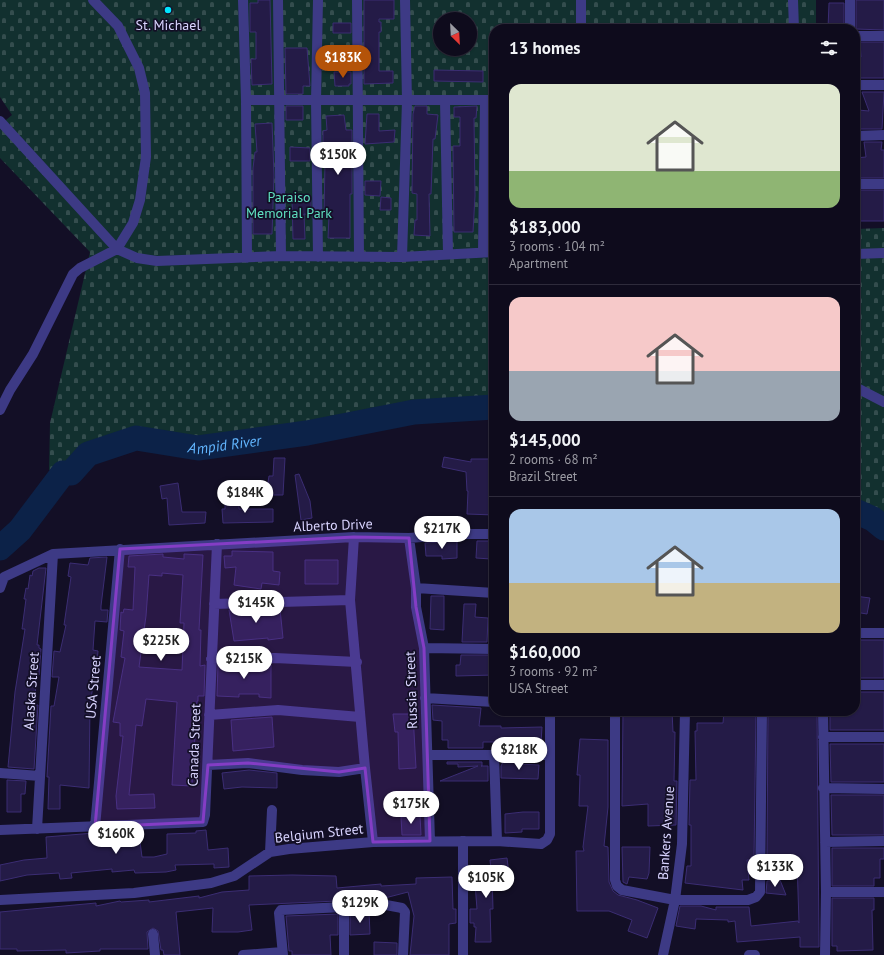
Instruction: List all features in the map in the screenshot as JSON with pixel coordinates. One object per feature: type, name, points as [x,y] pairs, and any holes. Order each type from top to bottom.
[{"type":"street","points":[[0,410],[10,390],[33,354],[73,274],[80,268],[117,249],[133,223],[140,200],[146,157],[145,93],[139,68],[129,44],[118,26],[93,0]]},
{"type":"street","points":[[243,0],[246,100],[247,258]]},
{"type":"street","points":[[278,0],[281,256]]},
{"type":"street","points":[[318,0],[316,101],[318,257]]},
{"type":"street","points":[[358,0],[359,255]]},
{"type":"street","points":[[402,257],[408,101],[405,0]]},
{"type":"street","points":[[581,0],[581,24]]},
{"type":"street","points":[[794,0],[794,24]]},
{"type":"street","points":[[850,0],[850,24]]},
{"type":"street","points":[[860,36],[884,36]]},
{"type":"street","points":[[860,85],[884,85]]},
{"type":"street","points":[[246,100],[489,100]]},
{"type":"street","points":[[445,101],[448,254]]},
{"type":"street","points":[[0,121],[117,249],[137,258],[157,261],[281,256],[318,257],[359,255],[402,257],[489,252]]},
{"type":"street","points":[[483,252],[489,122]]},
{"type":"street","points":[[860,136],[884,135]]},
{"type":"street","points":[[860,184],[884,184]]},
{"type":"street","points":[[860,254],[884,253]]},
{"type":"street","points":[[860,390],[884,402]]},
{"type":"street","name":"Alberto Drive","points":[[53,554],[354,537],[409,538],[459,534],[489,534]]},
{"type":"street","points":[[354,537],[350,600],[357,662],[364,768],[373,842]]},
{"type":"street","name":"Russia Street","points":[[409,538],[416,588],[416,607],[424,648],[430,841]]},
{"type":"street","name":"Canada Street","points":[[95,827],[203,822],[205,816],[208,765],[211,659],[217,544]]},
{"type":"street","name":"USA Street","points":[[95,827],[120,550]]},
{"type":"street","points":[[0,588],[4,577],[53,554]]},
{"type":"street","name":"Alaska Street","points":[[37,829],[53,554]]},
{"type":"street","points":[[416,588],[489,592]]},
{"type":"street","points":[[214,604],[350,600]]},
{"type":"street","points":[[860,633],[884,633]]},
{"type":"street","points":[[424,648],[489,649]]},
{"type":"street","points":[[211,659],[275,658],[357,662]]},
{"type":"street","points":[[860,685],[884,685]]},
{"type":"street","points":[[425,698],[489,702]]},
{"type":"street","points":[[209,715],[278,710],[360,716]]},
{"type":"street","points":[[428,755],[549,755],[550,716]]},
{"type":"street","points":[[615,716],[615,880],[617,886],[622,890],[675,900],[748,900],[756,898],[760,892],[762,716]]},
{"type":"street","name":"Bankers Avenue","points":[[663,955],[675,900],[682,844],[685,716]]},
{"type":"street","points":[[823,716],[823,788],[826,892],[825,955]]},
{"type":"street","points":[[823,737],[884,737]]},
{"type":"street","points":[[494,754],[497,841]]},
{"type":"street","name":"Belgium Street","points":[[0,900],[134,893],[211,883],[234,876],[270,852],[289,849],[373,842],[497,841],[541,844],[547,840],[550,834],[549,755]]},
{"type":"street","points":[[208,765],[248,763],[302,770],[339,772],[364,768]]},
{"type":"street","points":[[0,773],[40,776]]},
{"type":"street","points":[[823,788],[884,789]]},
{"type":"street","points":[[270,852],[272,810]]},
{"type":"street","points":[[0,830],[95,827]]},
{"type":"street","points":[[463,955],[464,841]]},
{"type":"street","points":[[825,842],[884,841]]},
{"type":"street","points":[[826,892],[884,892]]},
{"type":"street","points":[[243,955],[282,954],[279,914],[281,910],[386,905],[402,908],[405,912],[403,955]]},
{"type":"street","points":[[344,906],[344,955]]},
{"type":"street","points":[[153,934],[155,955]]},
{"type":"street","points":[[749,955],[755,955]]},
{"type":"highlighted area","points":[[354,537],[409,538],[416,607],[424,648],[430,841],[373,842],[365,768],[339,772],[248,763],[208,765],[203,822],[95,827],[120,549]]},
{"type":"green space","name":"Paraiso Memorial Park","points":[[0,0],[816,0],[816,24],[489,24],[489,407],[414,412],[307,433],[198,448],[136,438],[88,454],[71,473],[49,470],[50,423],[90,252],[0,158],[0,125],[12,115],[0,97]]},
{"type":"green space","points":[[884,228],[884,528],[873,519],[860,513],[860,229]]},
{"type":"building","points":[[258,0],[270,0],[272,84],[252,85],[251,59],[256,59],[256,32],[250,32],[250,3],[258,3]]},
{"type":"building","points":[[364,0],[394,0],[394,19],[379,19],[379,22],[381,22],[381,32],[379,32],[379,71],[393,71],[393,83],[364,84]]},
{"type":"building","points":[[856,0],[884,0],[884,30],[860,29],[860,24],[856,24]]},
{"type":"building","points":[[829,3],[844,3],[844,24],[828,24]]},
{"type":"building","points":[[333,23],[351,23],[351,33],[333,33]]},
{"type":"building","points":[[860,42],[884,42],[884,78],[860,78]]},
{"type":"building","points":[[285,48],[307,48],[310,86],[303,86],[303,94],[286,94]]},
{"type":"building","points":[[434,70],[483,71],[483,82],[434,81]]},
{"type":"building","points":[[334,72],[351,72],[351,84],[349,84],[349,86],[335,86]]},
{"type":"building","points":[[862,92],[884,92],[882,129],[860,129],[860,110],[869,111]]},
{"type":"building","points":[[286,106],[303,106],[303,120],[286,120]]},
{"type":"building","points":[[415,106],[427,106],[427,114],[438,115],[435,139],[433,139],[431,194],[429,194],[430,236],[414,235],[415,220],[417,220],[417,194],[412,193],[413,114]]},
{"type":"building","points":[[477,106],[476,118],[474,118],[475,196],[473,232],[454,232],[453,146],[460,146],[460,117],[454,117],[454,107]]},
{"type":"building","points":[[367,114],[379,114],[379,131],[395,130],[394,142],[365,144]]},
{"type":"building","points":[[344,115],[346,130],[352,130],[350,238],[328,238],[329,216],[324,216],[325,162],[323,162],[323,131],[327,130],[326,116]]},
{"type":"building","points":[[272,123],[274,175],[272,234],[253,234],[253,168],[255,152],[257,152],[255,124]]},
{"type":"building","points":[[864,142],[882,142],[881,150],[884,150],[884,178],[860,178],[860,158],[866,157]]},
{"type":"building","points":[[290,147],[310,148],[310,161],[290,161]]},
{"type":"building","points":[[365,181],[381,181],[380,196],[365,195]]},
{"type":"building","points":[[860,190],[884,190],[884,221],[860,221]]},
{"type":"building","points":[[381,197],[391,198],[391,210],[380,210]]},
{"type":"building","points":[[292,198],[311,200],[311,215],[304,214],[305,239],[293,239]]},
{"type":"building","points":[[444,457],[471,462],[471,459],[489,459],[489,515],[467,514],[468,491],[466,472],[442,467]]},
{"type":"building","points":[[274,458],[285,458],[283,495],[266,495],[269,476],[273,476]]},
{"type":"building","points":[[299,474],[310,501],[312,518],[301,520],[295,475]]},
{"type":"building","points":[[178,483],[182,512],[206,512],[205,523],[169,525],[167,498],[162,499],[160,486]]},
{"type":"building","points":[[239,498],[239,509],[273,509],[273,522],[223,523],[222,509],[225,509],[225,499]]},
{"type":"building","points":[[457,541],[457,558],[442,559],[442,556],[426,556],[425,543]]},
{"type":"building","points":[[477,541],[489,541],[489,559],[476,558]]},
{"type":"building","points":[[232,551],[273,552],[273,571],[280,572],[279,585],[262,583],[261,589],[234,585],[236,567],[225,568],[224,556],[232,556]]},
{"type":"building","points":[[163,554],[163,557],[184,559],[184,554],[203,555],[199,630],[201,630],[200,666],[205,665],[204,696],[198,696],[197,701],[192,786],[172,785],[177,702],[146,699],[142,726],[136,725],[129,795],[154,794],[155,808],[117,809],[116,796],[123,736],[120,736],[120,723],[113,722],[125,658],[121,657],[124,631],[120,630],[121,612],[123,613],[124,609],[133,610],[135,567],[128,567],[129,556]],"holes":[[[162,573],[183,575],[180,623],[184,623],[182,670],[139,667],[146,616],[149,575],[162,576]]]},
{"type":"building","points":[[107,557],[101,610],[108,610],[107,622],[95,621],[93,650],[98,651],[90,704],[89,788],[60,785],[60,809],[48,809],[49,777],[47,777],[51,706],[54,706],[59,677],[52,677],[54,651],[60,652],[66,625],[64,625],[71,577],[68,576],[70,563],[88,565],[90,558]]},
{"type":"building","points":[[305,560],[338,560],[338,584],[305,584]]},
{"type":"building","points":[[39,568],[46,568],[37,645],[39,645],[39,648],[41,649],[39,675],[37,675],[34,705],[38,705],[34,769],[8,767],[15,692],[25,629],[22,629],[26,599],[24,599],[26,588],[28,589],[30,575],[32,576],[33,571]]},
{"type":"building","points":[[431,596],[444,596],[444,630],[430,629]]},
{"type":"building","points":[[860,597],[870,598],[867,614],[860,613]]},
{"type":"building","points":[[464,604],[476,604],[475,617],[488,618],[487,642],[462,642]]},
{"type":"building","points":[[280,609],[283,638],[234,641],[229,610]]},
{"type":"building","points":[[860,640],[884,640],[884,678],[860,678]]},
{"type":"building","points":[[461,655],[489,655],[489,675],[456,676],[456,665],[460,665]]},
{"type":"building","points":[[218,665],[271,665],[271,698],[259,697],[259,694],[239,694],[239,697],[217,696]]},
{"type":"building","points":[[860,692],[884,692],[884,730],[830,730],[830,716],[860,716]]},
{"type":"building","points":[[432,705],[481,708],[479,726],[501,726],[501,728],[542,727],[541,743],[521,743],[520,748],[505,748],[506,742],[483,742],[483,748],[448,748],[448,740],[442,740],[442,721],[433,720]]},
{"type":"building","points":[[393,714],[413,714],[416,768],[399,769],[398,732],[395,732]]},
{"type":"building","points":[[623,716],[672,716],[673,732],[675,732],[674,781],[677,781],[676,825],[648,826],[648,804],[622,806]]},
{"type":"building","points":[[724,716],[756,716],[754,857],[751,857],[751,860],[747,860],[749,880],[742,880],[743,890],[685,883],[687,866],[691,866],[691,825],[689,825],[690,780],[696,780],[695,731],[697,731],[697,723],[723,723]]},
{"type":"building","points":[[768,716],[817,716],[819,947],[800,947],[800,937],[737,942],[735,921],[728,922],[728,920],[696,919],[695,929],[676,926],[680,906],[701,906],[716,910],[716,907],[749,907],[751,926],[798,921],[799,923],[797,860],[767,858]]},
{"type":"building","points":[[272,717],[274,747],[233,751],[231,720]]},
{"type":"building","points":[[580,739],[608,740],[608,807],[604,846],[608,847],[609,882],[613,891],[618,895],[658,908],[647,938],[628,931],[632,920],[609,911],[577,911],[576,851],[584,851],[583,847],[588,806],[579,806],[580,775],[577,775]]},
{"type":"building","points":[[830,744],[884,744],[884,782],[831,782]]},
{"type":"building","points":[[447,762],[482,762],[482,766],[488,766],[488,781],[440,781],[478,766],[458,767],[458,764],[447,764]]},
{"type":"building","points":[[503,762],[519,762],[519,764],[539,765],[538,779],[501,778],[501,766]]},
{"type":"building","points":[[249,770],[277,773],[277,788],[242,787],[224,789],[222,773]]},
{"type":"building","points":[[7,780],[26,781],[25,794],[21,794],[21,812],[7,812]]},
{"type":"building","points":[[831,795],[884,795],[884,835],[832,835]]},
{"type":"building","points":[[539,812],[539,829],[522,829],[522,832],[505,833],[505,814]]},
{"type":"building","points":[[420,815],[421,835],[402,835],[401,817]]},
{"type":"building","points":[[206,830],[208,850],[228,848],[229,867],[214,868],[214,864],[175,865],[176,870],[166,872],[135,873],[134,870],[112,872],[112,869],[71,873],[72,878],[60,879],[59,873],[27,875],[0,881],[0,865],[24,860],[47,858],[46,837],[106,832],[106,834],[122,834],[122,836],[139,834],[142,857],[154,857],[167,854],[167,834],[196,833],[196,831]]},
{"type":"building","points":[[622,847],[650,847],[649,873],[647,879],[629,877],[627,884],[623,882]]},
{"type":"building","points":[[832,848],[884,848],[884,859],[880,859],[880,878],[874,878],[874,886],[832,886]]},
{"type":"building","points":[[507,858],[509,874],[492,876],[493,909],[490,909],[491,942],[475,942],[476,927],[474,927],[474,923],[470,923],[470,909],[477,909],[474,871],[491,870],[490,860]]},
{"type":"building","points":[[249,876],[336,876],[337,888],[381,884],[381,886],[416,884],[416,878],[452,877],[453,909],[456,909],[456,923],[449,924],[449,955],[410,955],[414,916],[408,892],[381,899],[249,905],[252,930],[238,932],[212,932],[213,908],[176,912],[180,955],[164,955],[163,950],[161,950],[158,931],[153,928],[147,932],[148,949],[100,949],[100,951],[66,953],[66,950],[17,951],[17,949],[0,949],[0,912],[96,903],[96,906],[120,901],[149,900],[149,902],[199,896],[199,898],[222,892],[249,890]]},
{"type":"building","points":[[780,880],[786,895],[766,893],[767,881]]},
{"type":"building","points":[[832,898],[874,898],[874,910],[872,910],[873,950],[837,951],[837,946],[832,946]]},
{"type":"building","points":[[369,912],[370,934],[350,935],[350,913]]},
{"type":"building","points":[[338,914],[338,935],[330,935],[331,955],[292,955],[292,951],[289,951],[286,916]]},
{"type":"building","points":[[374,942],[397,943],[397,955],[374,955]]},
{"type":"waterway","name":"Ampid River","points":[[0,548],[20,530],[63,473],[71,473],[88,454],[136,438],[198,448],[307,433],[414,412],[489,407]]},
{"type":"waterway","name":"Ampid River","points":[[860,513],[873,519],[884,528]]},
{"type":"place","name":"St. Michael","points":[[168,10]]}]
